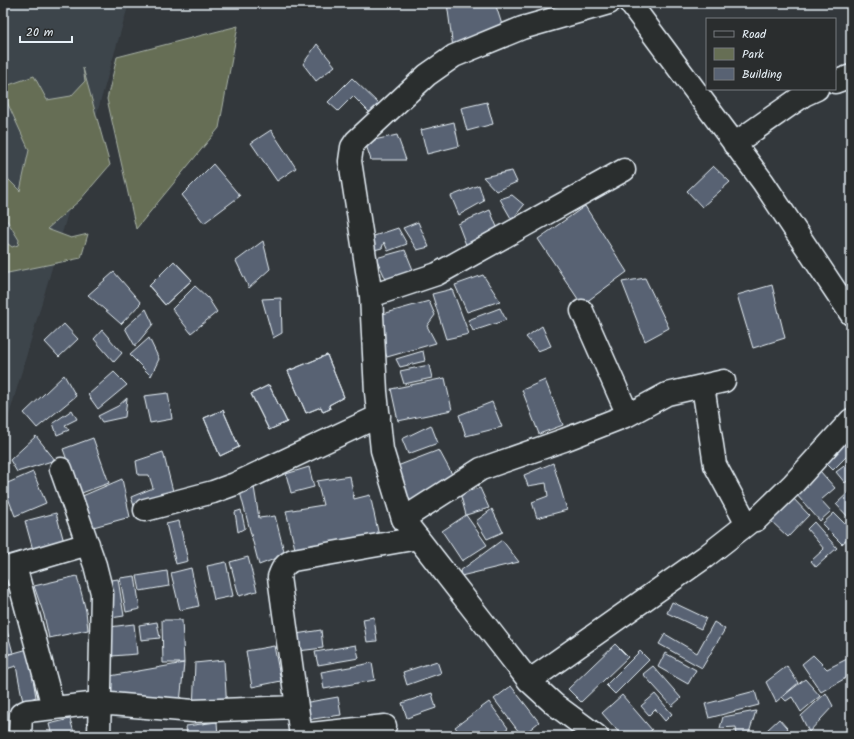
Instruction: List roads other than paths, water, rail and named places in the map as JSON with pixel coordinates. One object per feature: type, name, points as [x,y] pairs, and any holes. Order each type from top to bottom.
[{"type":"street","points":[[597,736],[554,704],[530,681],[403,519],[384,461],[378,416],[371,296],[350,161],[352,147],[356,141],[426,75],[454,56],[522,28],[609,3]]},
{"type":"street","points":[[630,3],[763,182],[851,314]]},
{"type":"street","points":[[836,82],[851,76]]},
{"type":"street","points":[[734,144],[804,95],[815,90]]},
{"type":"street","points":[[371,296],[437,274],[624,170]]},
{"type":"street","points":[[582,311],[628,415]]},
{"type":"street","points":[[403,519],[477,471],[628,415],[667,394],[724,381]]},
{"type":"street","points":[[703,386],[715,466],[743,517],[751,521]]},
{"type":"street","points":[[145,510],[213,492],[235,484],[378,416]]},
{"type":"street","points":[[530,681],[704,557],[751,521],[756,520],[793,484],[851,420]]},
{"type":"street","points":[[61,469],[88,544],[102,593],[99,736]]},
{"type":"street","points":[[385,726],[301,736],[279,577],[286,564],[293,560],[418,538]]},
{"type":"street","points":[[53,708],[9,567],[88,544]]},
{"type":"street","points":[[20,736],[21,714],[27,711],[99,703],[193,711],[297,707]]}]
